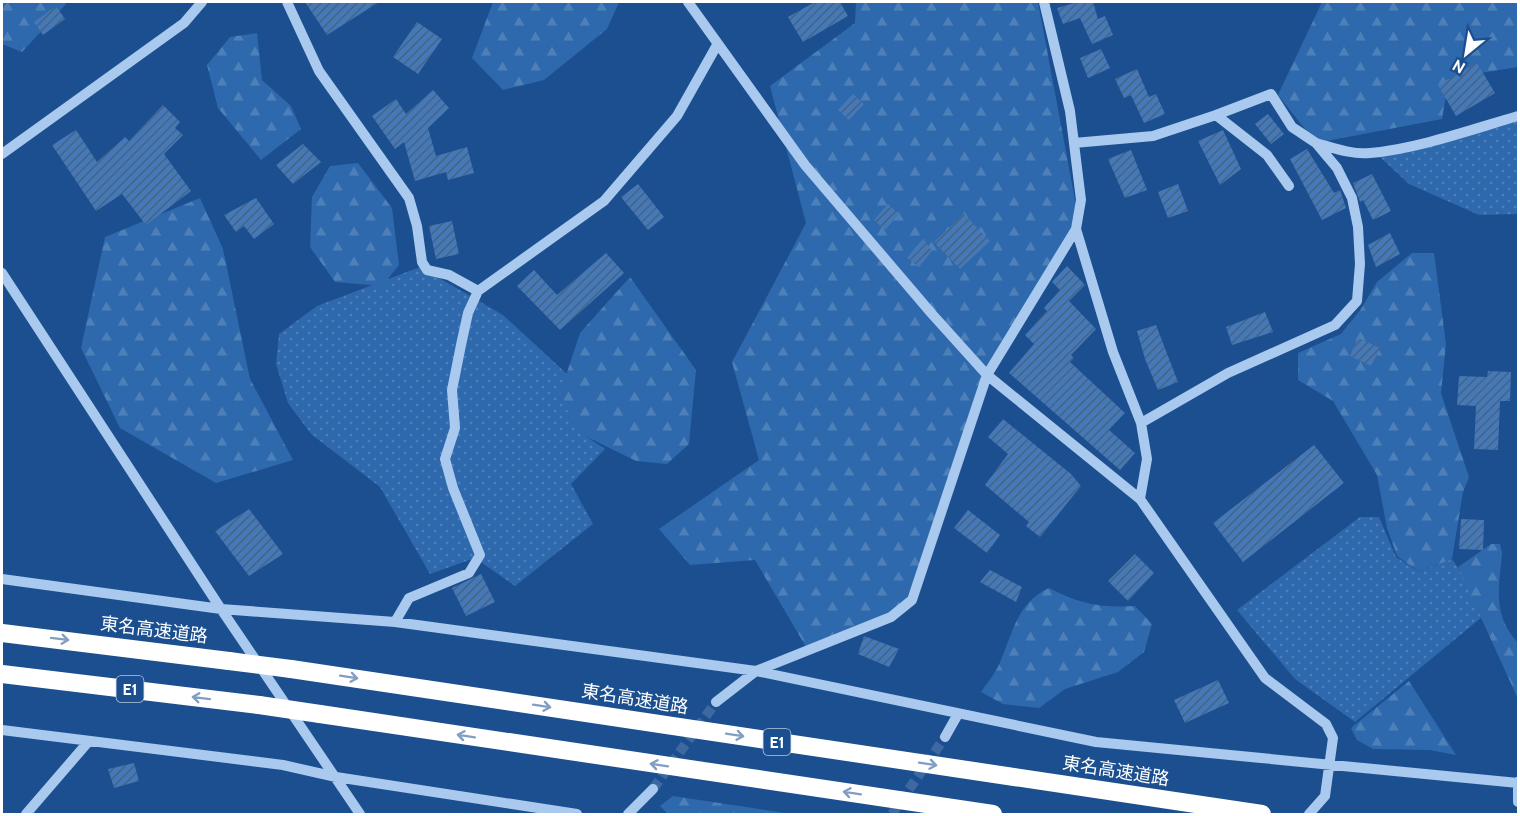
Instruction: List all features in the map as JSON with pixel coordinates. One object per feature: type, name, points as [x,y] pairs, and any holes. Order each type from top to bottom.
[{"type":"highway","name":"東名高速道路","points":[[2,633],[291,669],[1262,814]]},
{"type":"highway","name":"E1","points":[[2,674],[259,705],[993,814]]},
{"type":"street","points":[[2,154],[184,23],[202,2]]},
{"type":"street","points":[[287,2],[319,71],[409,198],[417,226],[422,262],[426,270],[449,275],[478,291]]},
{"type":"street","points":[[688,2],[717,45],[835,201],[987,375],[1140,499],[1265,678],[1326,724],[1333,738],[1325,796],[1309,814]]},
{"type":"street","points":[[716,702],[756,671],[891,617],[912,600],[987,375],[1076,229],[1081,200],[1070,111],[1044,2]]},
{"type":"street","points":[[395,622],[409,598],[469,573],[480,555],[453,488],[445,459],[455,428],[452,390],[460,345],[468,313],[478,291],[604,201],[678,116],[717,45]]},
{"type":"street","points":[[1074,143],[1153,136],[1215,116],[1271,94],[1292,127],[1316,143],[1337,168],[1352,198],[1358,227],[1360,264],[1357,301],[1335,326],[1228,372],[1141,423]]},
{"type":"street","points":[[1215,116],[1267,156],[1289,186]]},
{"type":"street","points":[[1316,143],[1347,152],[1370,153],[1446,137],[1518,116]]},
{"type":"street","points":[[1076,229],[1113,352],[1141,423],[1147,459],[1140,499]]},
{"type":"street","points":[[2,273],[221,609],[360,814]]},
{"type":"street","points":[[2,579],[221,609],[395,622],[756,671],[1096,742],[1518,783],[1518,802]]},
{"type":"street","points":[[945,737],[958,714]]},
{"type":"street","points":[[2,730],[283,765],[336,777],[577,814]]},
{"type":"street","points":[[26,814],[89,741]]},
{"type":"street","points":[[628,814],[653,789]]},
{"type":"green space","points":[[2,2],[65,2],[66,4],[22,52],[2,44]]},
{"type":"green space","points":[[493,2],[619,2],[607,29],[544,80],[503,90],[472,58]]},
{"type":"green space","points":[[856,2],[1038,2],[1078,216],[995,362],[904,606],[809,652],[755,560],[690,565],[659,529],[759,460],[732,362],[806,223],[770,86],[855,23]]},
{"type":"green space","points":[[1322,2],[1518,2],[1518,67],[1449,78],[1442,119],[1316,143],[1278,95]]},
{"type":"green space","points":[[257,33],[262,80],[291,106],[301,129],[261,160],[218,108],[207,65],[230,37]]},
{"type":"green space","points":[[1518,118],[1518,214],[1479,215],[1409,184],[1379,156]]},
{"type":"green space","points":[[358,163],[392,208],[399,265],[382,286],[335,282],[310,247],[312,197],[330,166]]},
{"type":"green space","points":[[200,198],[223,249],[250,379],[293,460],[216,483],[120,428],[81,348],[105,237]]},
{"type":"green space","points":[[1412,253],[1434,253],[1446,344],[1441,393],[1469,477],[1463,492],[1452,559],[1419,572],[1397,556],[1387,528],[1377,475],[1333,401],[1298,380],[1298,353],[1341,334],[1361,309],[1377,282]]},
{"type":"green space","points":[[420,267],[503,315],[568,375],[584,435],[605,449],[571,484],[593,524],[515,586],[475,558],[430,574],[380,487],[311,434],[288,403],[276,364],[279,334],[317,306]]},
{"type":"green space","points":[[630,277],[696,370],[689,444],[667,464],[636,461],[581,434],[559,396],[580,333]]},
{"type":"green space","points":[[1360,517],[1379,517],[1396,557],[1419,572],[1452,559],[1465,578],[1482,617],[1355,722],[1295,679],[1237,610]]},
{"type":"green space","points":[[1491,544],[1500,544],[1502,553],[1499,590],[1501,612],[1504,622],[1518,643],[1518,699],[1458,567]]},
{"type":"green space","points":[[1049,588],[1070,598],[1091,604],[1135,606],[1152,624],[1144,652],[1118,672],[1065,689],[1039,708],[1003,704],[981,692],[999,664],[1023,609],[1030,601]]},
{"type":"green space","points":[[1409,681],[1456,755],[1430,750],[1373,749],[1357,740],[1351,728]]},
{"type":"green space","points":[[673,796],[792,814],[668,814],[660,806]]},
{"type":"building","points":[[305,2],[379,2],[327,35]]},
{"type":"building","points":[[815,2],[840,2],[848,16],[803,42],[788,17]]},
{"type":"building","points":[[1078,2],[1093,2],[1098,19],[1105,16],[1113,35],[1092,44],[1080,18],[1063,24],[1057,8]]},
{"type":"building","points":[[56,6],[65,19],[43,35],[34,22]]},
{"type":"building","points":[[417,22],[442,39],[418,74],[393,57]]},
{"type":"building","points":[[1101,49],[1110,68],[1088,78],[1080,58]]},
{"type":"building","points":[[1477,63],[1495,93],[1456,116],[1438,85]]},
{"type":"building","points":[[1137,69],[1149,97],[1156,94],[1165,114],[1144,123],[1131,95],[1124,98],[1115,79]]},
{"type":"building","points":[[433,90],[449,108],[428,128],[436,156],[467,147],[474,173],[448,180],[446,172],[415,181],[404,142],[395,149],[372,116],[396,99],[406,114]]},
{"type":"building","points":[[853,94],[864,104],[849,120],[838,110]]},
{"type":"building","points":[[163,105],[180,122],[175,128],[183,135],[164,154],[191,191],[146,225],[122,194],[96,211],[52,145],[76,130],[97,162],[125,137],[129,141]]},
{"type":"building","points":[[1268,114],[1284,134],[1271,144],[1255,124]]},
{"type":"building","points":[[1223,130],[1241,169],[1220,185],[1198,141]]},
{"type":"building","points":[[303,144],[321,162],[293,184],[276,165]]},
{"type":"building","points":[[1307,149],[1334,193],[1340,190],[1346,208],[1322,220],[1290,159]]},
{"type":"building","points":[[1131,150],[1147,190],[1125,198],[1108,159]]},
{"type":"building","points":[[1372,174],[1391,211],[1373,220],[1363,200],[1360,202],[1353,183]]},
{"type":"building","points":[[638,184],[664,217],[648,230],[621,197]]},
{"type":"building","points":[[1178,184],[1188,211],[1168,218],[1158,192]]},
{"type":"building","points":[[256,198],[274,224],[254,239],[244,226],[236,232],[224,215]]},
{"type":"building","points":[[888,204],[899,214],[885,230],[874,220]]},
{"type":"building","points":[[964,214],[990,241],[960,269],[934,242]]},
{"type":"building","points":[[452,221],[459,254],[436,259],[429,226]]},
{"type":"building","points":[[1390,233],[1400,254],[1376,267],[1368,245]]},
{"type":"building","points":[[923,238],[932,251],[919,267],[907,258]]},
{"type":"building","points":[[606,253],[624,273],[560,330],[517,286],[534,270],[557,295]]},
{"type":"building","points":[[1067,266],[1085,285],[1069,301],[1096,329],[1071,355],[1074,358],[1070,362],[1125,413],[1109,430],[1135,453],[1120,470],[1009,373],[1034,344],[1025,335],[1047,311],[1044,308],[1060,290],[1052,282]]},
{"type":"building","points":[[1265,312],[1273,332],[1232,345],[1226,327]]},
{"type":"building","points":[[1156,325],[1178,382],[1158,390],[1145,359],[1137,331]]},
{"type":"building","points":[[1358,338],[1380,348],[1371,366],[1350,356]]},
{"type":"building","points":[[1488,371],[1511,372],[1510,401],[1500,401],[1498,450],[1474,449],[1476,406],[1457,405],[1459,376],[1487,377]]},
{"type":"building","points":[[1003,419],[1071,474],[1081,486],[1040,537],[1026,526],[1029,522],[985,485],[1008,454],[988,437]]},
{"type":"building","points":[[1314,445],[1344,483],[1243,562],[1213,523]]},
{"type":"building","points":[[249,509],[283,554],[249,576],[215,531]]},
{"type":"building","points":[[968,510],[1000,535],[987,553],[954,528]]},
{"type":"building","points":[[1461,519],[1484,520],[1483,550],[1459,549]]},
{"type":"building","points":[[1135,554],[1154,573],[1128,601],[1108,581]]},
{"type":"building","points":[[990,570],[1022,587],[1016,602],[980,582]]},
{"type":"building","points":[[481,574],[495,602],[466,616],[452,588]]},
{"type":"building","points":[[864,636],[899,649],[889,667],[858,654]]},
{"type":"building","points":[[1218,680],[1229,703],[1185,723],[1174,700]]},
{"type":"building","points":[[134,763],[139,781],[114,788],[108,769]]},
{"type":"tunnel","points":[[653,789],[716,702]]},
{"type":"tunnel","points":[[892,814],[945,737]]}]
